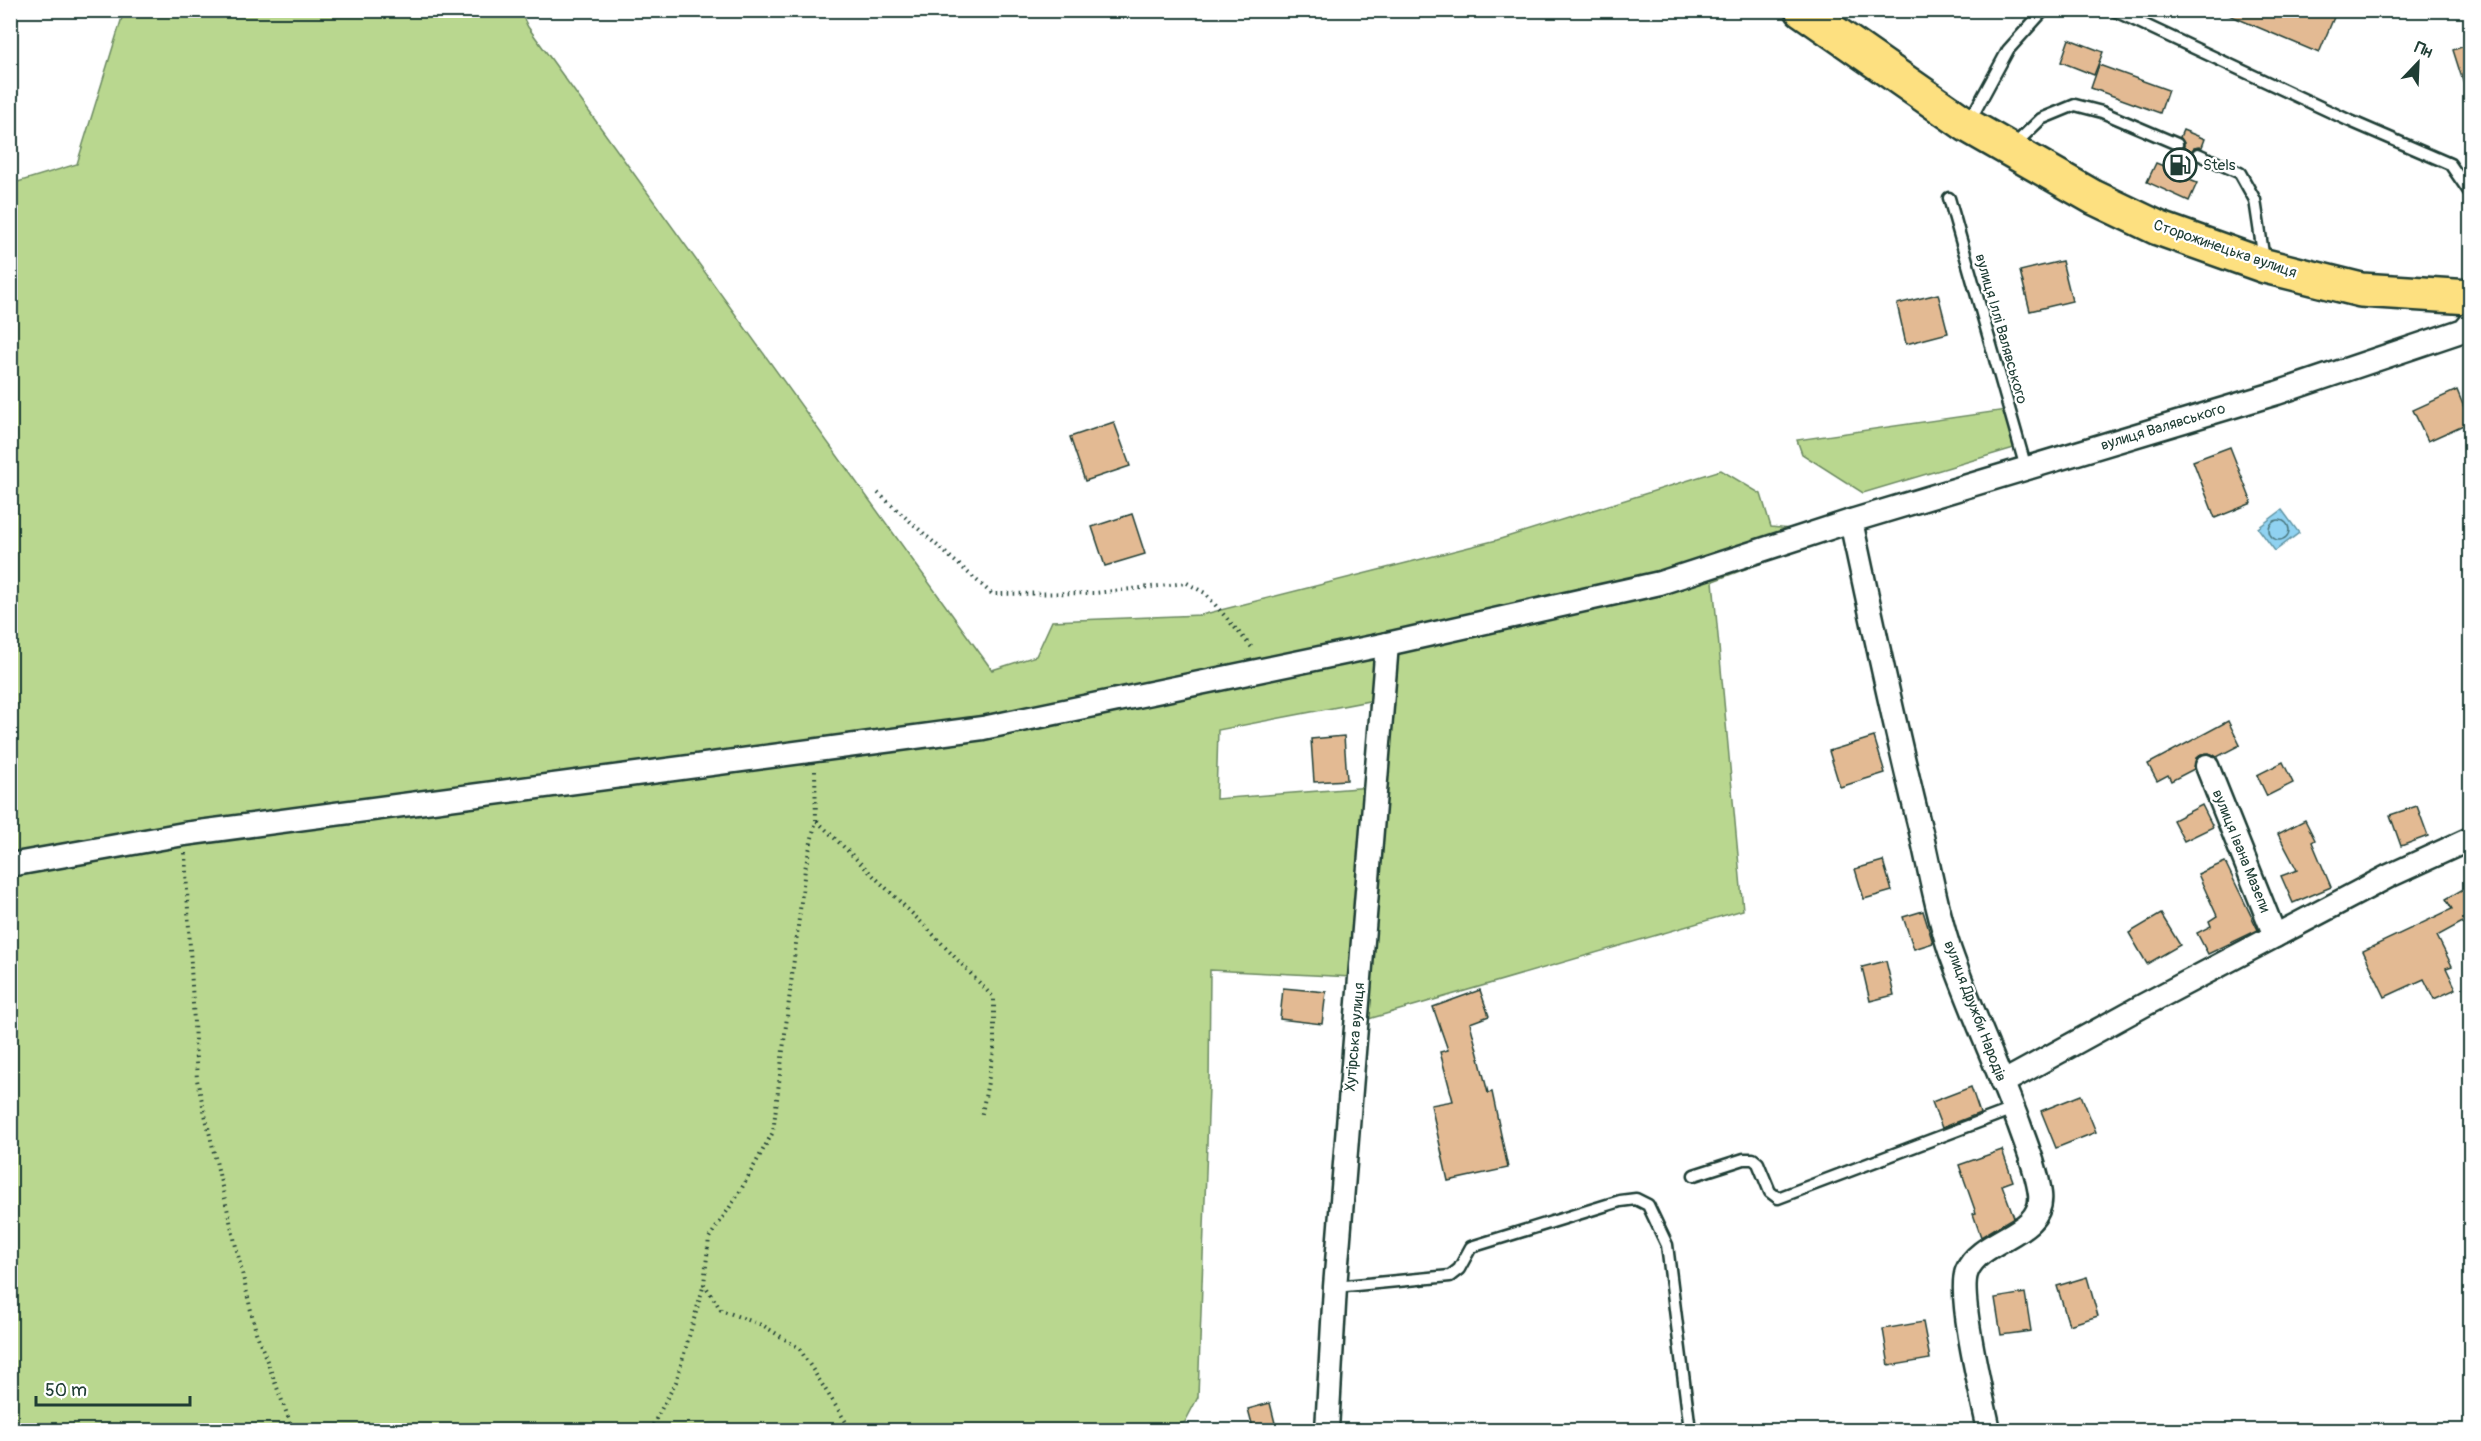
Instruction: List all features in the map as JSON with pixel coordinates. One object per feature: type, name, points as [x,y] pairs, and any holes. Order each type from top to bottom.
[{"type":"main road","name":"Сторожинецька вулиця","points":[[1802,10],[1967,125],[2093,196],[2158,228],[2265,266],[2361,290],[2470,297]]},
{"type":"street","name":"вулиця Валявського","points":[[10,865],[184,834],[983,729],[1387,644],[1660,583],[1851,521],[2277,393],[2464,330],[2470,322]]},
{"type":"street","name":"вулиця Дружби Народів","points":[[1851,521],[1899,743],[1949,949],[2013,1109],[2036,1173],[2041,1197],[2040,1208],[2034,1219],[1976,1257],[1966,1272],[1964,1287],[1968,1320],[1989,1431]]},
{"type":"street","name":"Хутірська вулиця","points":[[1327,1431],[1335,1287],[1387,644]]},
{"type":"street","name":"вулиця Івана Мазепи","points":[[2207,766],[2276,936]]},
{"type":"street","points":[[2002,1083],[2389,876],[2470,839]]},
{"type":"lane","points":[[1967,125],[2008,50],[2044,10]]},
{"type":"lane","points":[[2113,10],[2348,120],[2450,164],[2470,193]]},
{"type":"lane","points":[[2010,149],[2041,120],[2076,105],[2102,112],[2177,144]]},
{"type":"lane","points":[[2199,154],[2240,173],[2255,200],[2265,266]]},
{"type":"lane","name":"вулиця Іллі Валявського","points":[[1949,198],[2026,468]]},
{"type":"lane","points":[[1694,1175],[1744,1159],[1753,1159],[1758,1163],[1770,1192],[1778,1198],[2013,1109]]},
{"type":"lane","points":[[1335,1287],[1450,1276],[1459,1269],[1471,1247],[1620,1201],[1636,1199],[1648,1205],[1667,1245],[1690,1431]]},
{"type":"path","points":[[878,493],[992,594],[1095,593],[1187,583],[1205,593],[1270,669]]},
{"type":"path","points":[[650,1431],[676,1382],[704,1284],[709,1238],[738,1195],[773,1132],[805,869],[816,820],[815,752]]},
{"type":"path","points":[[816,820],[925,926],[994,998],[994,1051],[981,1118]]},
{"type":"path","points":[[184,834],[197,1080],[256,1332],[293,1431]]},
{"type":"path","points":[[704,1284],[721,1310],[764,1326],[800,1348],[851,1431]]},
{"type":"green space","points":[[124,11],[520,11],[528,27],[992,670],[1036,656],[1052,621],[1201,615],[1497,540],[1721,470],[1761,494],[1771,527],[1839,534],[1713,581],[1743,910],[1348,1025],[1352,977],[1210,970],[1209,1087],[1198,1397],[1185,1422],[1168,1430],[11,1430],[11,184],[77,164]],"holes":[[[1369,701],[1374,757],[1371,787],[1216,799],[1218,730]]]},
{"type":"green space","points":[[2013,409],[2024,445],[1863,493],[1802,454],[1797,440]]},
{"type":"water","points":[[2282,510],[2299,533],[2275,551],[2258,528]]},
{"type":"building","points":[[2217,10],[2337,10],[2319,53]]},
{"type":"building","points":[[2069,39],[2103,52],[2094,75],[2061,62]]},
{"type":"building","points":[[2470,44],[2470,94],[2467,94],[2453,50]]},
{"type":"building","points":[[2099,65],[2168,90],[2160,113],[2091,88]]},
{"type":"building","name":"Stels","points":[[2183,130],[2205,139],[2202,147],[2191,151],[2195,161],[2187,179],[2197,183],[2189,201],[2147,182],[2156,163],[2166,167],[2174,151],[2184,147],[2180,137]]},
{"type":"building","points":[[2062,261],[2072,301],[2030,311],[2020,271]]},
{"type":"building","points":[[1938,294],[1948,333],[1906,344],[1897,304]]},
{"type":"building","points":[[2457,390],[2470,422],[2428,441],[2413,410]]},
{"type":"building","points":[[1114,422],[1130,466],[1085,481],[1070,437]]},
{"type":"building","points":[[2230,447],[2252,503],[2215,518],[2193,461]]},
{"type":"building","points":[[1132,514],[1145,554],[1105,566],[1092,527]]},
{"type":"building","points":[[2228,721],[2240,745],[2217,757],[2209,753],[2201,754],[2196,758],[2194,769],[2171,781],[2168,775],[2157,781],[2148,764]]},
{"type":"building","points":[[1344,736],[1347,780],[1314,782],[1311,739]]},
{"type":"building","points":[[1874,737],[1885,773],[1840,787],[1829,751]]},
{"type":"building","points":[[2283,762],[2293,783],[2267,796],[2257,775]]},
{"type":"building","points":[[2202,805],[2213,827],[2184,841],[2173,820]]},
{"type":"building","points":[[2417,806],[2428,836],[2401,846],[2390,815]]},
{"type":"building","points":[[2305,820],[2315,840],[2312,842],[2331,887],[2293,903],[2281,876],[2297,870],[2278,834]]},
{"type":"building","points":[[1883,861],[1892,891],[1864,899],[1855,869]]},
{"type":"building","points":[[2225,862],[2258,930],[2208,954],[2197,933],[2211,926],[2209,921],[2217,916],[2198,874]]},
{"type":"building","points":[[2470,885],[2470,918],[2437,936],[2452,966],[2446,968],[2456,989],[2434,999],[2424,979],[2385,997],[2363,951],[2452,909],[2446,899]]},
{"type":"building","points":[[1923,911],[1933,943],[1914,949],[1903,917]]},
{"type":"building","points":[[2161,914],[2180,945],[2147,964],[2129,933]]},
{"type":"building","points":[[1886,961],[1894,995],[1870,1001],[1862,967]]},
{"type":"building","points":[[1283,988],[1326,992],[1322,1024],[1280,1019]]},
{"type":"building","points":[[1480,990],[1489,1016],[1470,1023],[1488,1093],[1492,1092],[1508,1168],[1448,1181],[1431,1105],[1453,1101],[1440,1052],[1448,1050],[1433,1007]]},
{"type":"building","points":[[1971,1087],[1980,1113],[1942,1128],[1932,1102]]},
{"type":"building","points":[[2081,1095],[2096,1132],[2056,1148],[2041,1111]]},
{"type":"building","points":[[2002,1150],[2013,1181],[2002,1185],[2014,1217],[1981,1237],[1973,1214],[1976,1213],[1959,1165]]},
{"type":"building","points":[[2087,1277],[2098,1316],[2069,1325],[2057,1286]]},
{"type":"building","points":[[2025,1293],[2031,1331],[2001,1335],[1995,1298]]},
{"type":"building","points":[[1923,1322],[1930,1359],[1889,1366],[1883,1329]]},
{"type":"building","points":[[1270,1403],[1277,1431],[1254,1431],[1248,1409]]},
{"type":"place","name":"Stels","points":[[2180,165]]}]
